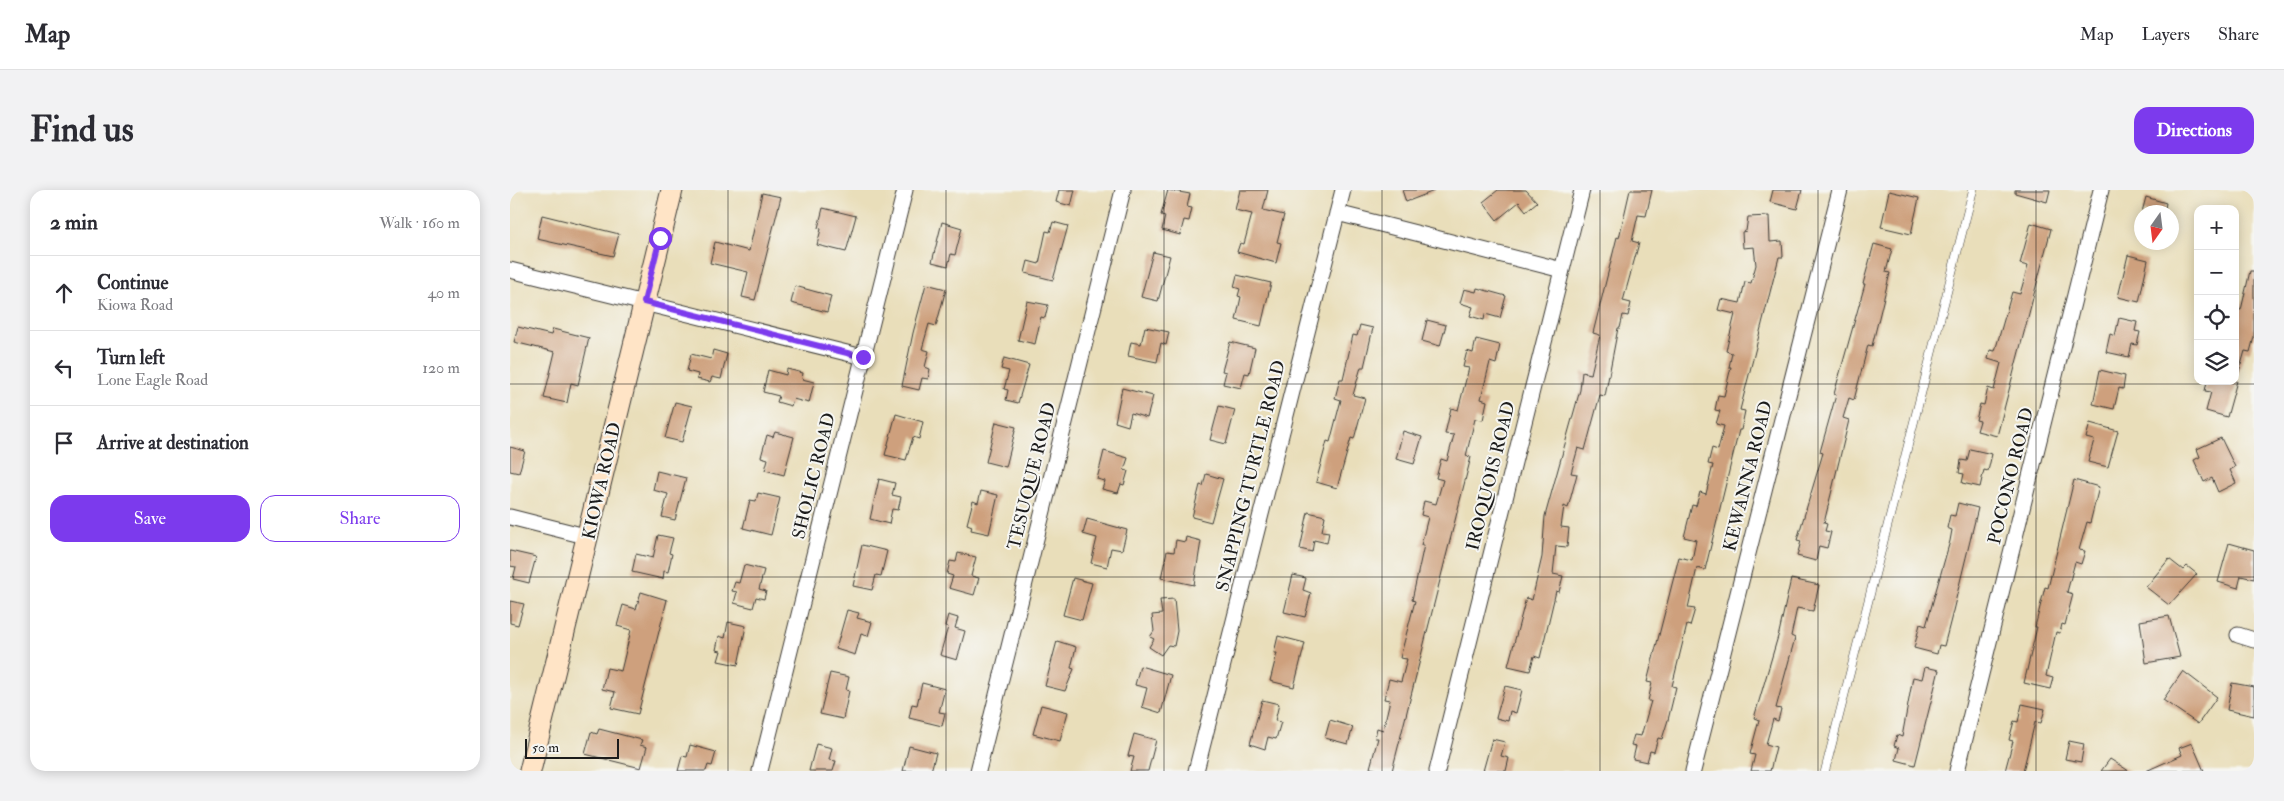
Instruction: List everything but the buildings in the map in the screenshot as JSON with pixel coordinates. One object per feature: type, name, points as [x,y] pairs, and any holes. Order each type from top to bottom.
[{"type":"street","name":"KIOWA ROAD","points":[[530,771],[589,537],[672,190]]},
{"type":"street","name":"SHOLIC ROAD","points":[[760,771],[904,190]]},
{"type":"street","name":"TESUQUE ROAD","points":[[978,771],[1123,190]]},
{"type":"street","name":"SNAPPING TURTLE ROAD","points":[[1196,771],[1343,190]]},
{"type":"street","name":"IROQUOIS ROAD","points":[[1437,771],[1582,190]]},
{"type":"street","name":"KEWANNA ROAD","points":[[1693,771],[1840,190]]},
{"type":"street","name":"POCONO ROAD","points":[[1957,771],[2101,190]]},
{"type":"street","points":[[1337,213],[1562,270]]},
{"type":"street","points":[[510,270],[863,357]]},
{"type":"street","points":[[510,517],[589,537]]},
{"type":"street","points":[[2238,635],[2254,640]]},
{"type":"lane","points":[[1825,771],[1973,190]]},
{"type":"route","points":[[660,238],[644,302],[863,357]]}]
